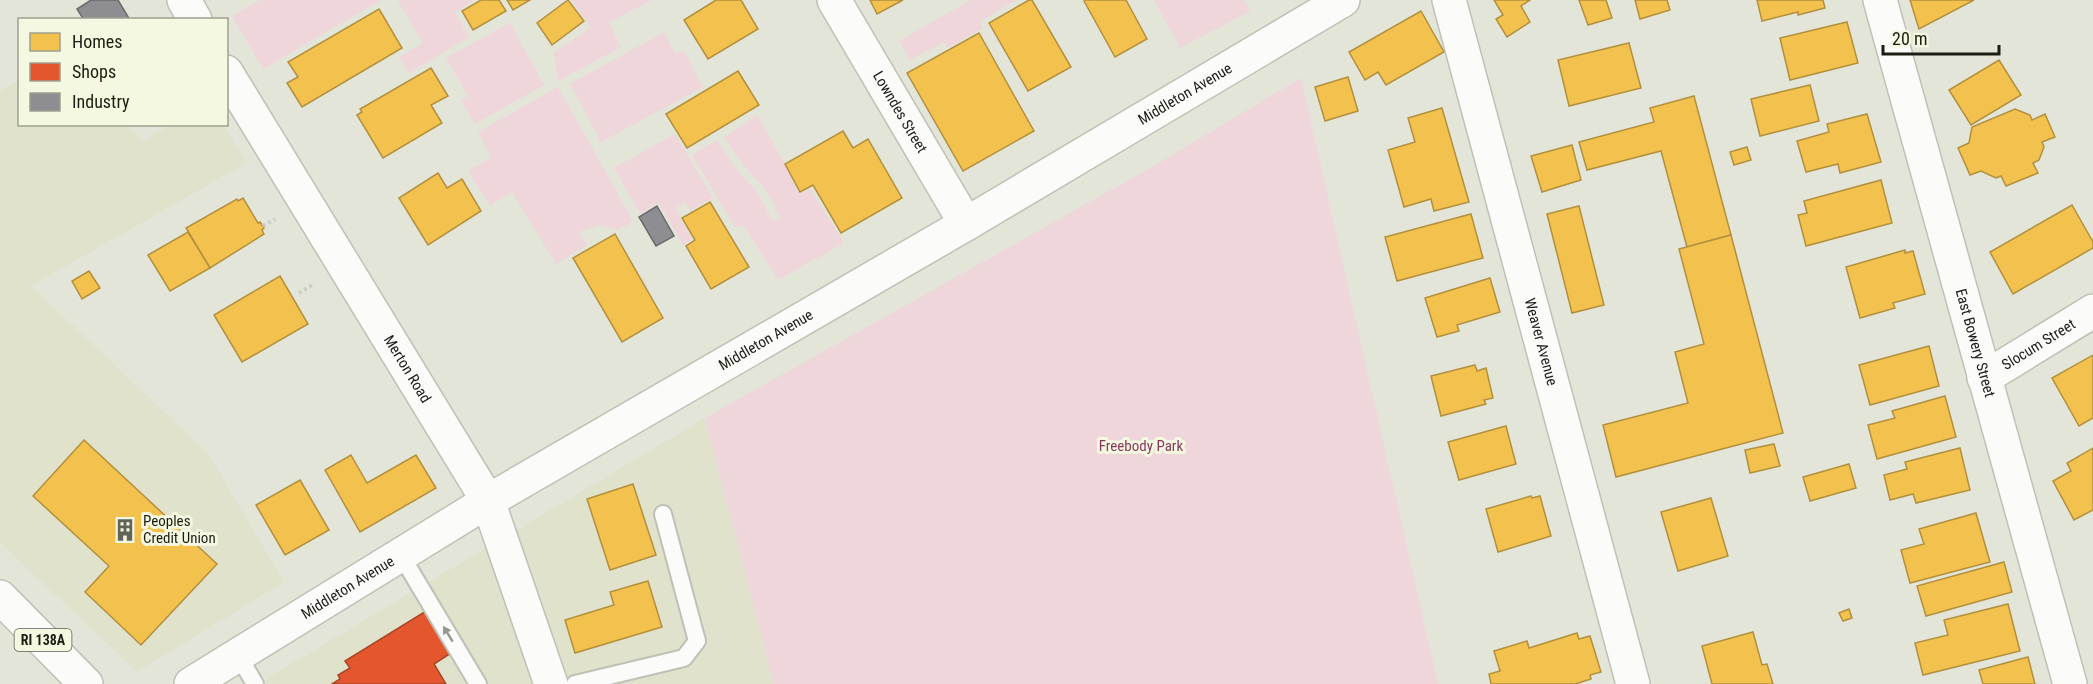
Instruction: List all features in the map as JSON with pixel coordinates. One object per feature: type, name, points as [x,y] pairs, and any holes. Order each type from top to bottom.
[{"type":"street","points":[[184,0],[194,18]]},
{"type":"street","name":"Lowndes Street","points":[[834,0],[966,224]]},
{"type":"street","name":"Middleton Avenue","points":[[191,684],[488,501],[966,224],[1343,0]]},
{"type":"street","name":"Weaver Avenue","points":[[1449,0],[1633,684]]},
{"type":"street","name":"East Bowery Street","points":[[1880,0],[2070,684]]},
{"type":"street","name":"Merton Road","points":[[228,75],[488,501],[551,684]]},
{"type":"street","name":"Slocum Street","points":[[1984,378],[2093,311]]},
{"type":"street","name":"RI 138A","points":[[0,597],[86,684]]},
{"type":"lane","points":[[575,684],[684,658],[697,640],[663,514]]},
{"type":"lane","points":[[401,555],[478,684]]},
{"type":"lane","points":[[238,655],[255,684]]},
{"type":"shaded area","points":[[18,81],[18,126],[127,126],[143,141],[168,126],[224,126],[247,163],[31,286],[208,453],[284,582],[137,672],[0,543],[0,91]]},
{"type":"shaded area","points":[[705,418],[774,684],[257,684]]},
{"type":"green space","points":[[260,0],[381,0],[263,69],[232,16]]},
{"type":"green space","points":[[475,0],[455,12],[469,37],[409,73],[399,57],[423,43],[398,1]]},
{"type":"green space","points":[[652,0],[609,22],[621,47],[558,81],[554,53],[591,27],[572,1]]},
{"type":"green space","points":[[971,0],[1017,0],[980,21],[983,28],[947,48],[944,42],[910,60],[899,41]]},
{"type":"green space","points":[[1154,0],[1244,0],[1250,11],[1180,48]]},
{"type":"green space","points":[[510,23],[544,85],[475,124],[461,100],[468,96],[446,58]]},
{"type":"green space","points":[[664,32],[675,54],[684,51],[703,87],[601,142],[570,84]]},
{"type":"green space","name":"Freebody Park","points":[[1301,78],[1438,684],[774,684],[705,418],[1152,167]]},
{"type":"green space","points":[[558,87],[633,221],[618,230],[599,225],[579,232],[587,245],[556,264],[512,192],[490,206],[468,171],[491,158],[478,132]]},
{"type":"green space","points":[[758,115],[800,193],[810,189],[844,243],[778,280],[744,226],[735,227],[692,155],[717,140],[737,170],[755,189],[773,221],[781,218],[766,190],[743,165],[724,137]]},
{"type":"green space","points":[[675,134],[713,198],[691,210],[686,202],[675,208],[692,239],[683,245],[659,203],[640,213],[614,168]]},
{"type":"building: Homes","points":[[481,0],[499,0],[506,11],[473,30],[462,11]]},
{"type":"building: Homes","points":[[507,0],[530,0],[513,10]]},
{"type":"building: Homes","points":[[568,0],[584,21],[552,45],[537,23]]},
{"type":"building: Homes","points":[[716,0],[741,0],[758,29],[708,59],[684,20]]},
{"type":"building: Homes","points":[[870,0],[903,0],[877,14]]},
{"type":"building: Homes","points":[[1032,0],[1071,67],[1028,91],[989,23]]},
{"type":"building: Homes","points":[[1085,0],[1126,0],[1147,39],[1115,57]]},
{"type":"building: Homes","points":[[1494,0],[1530,0],[1521,6],[1530,22],[1507,37],[1496,19],[1503,15]]},
{"type":"building: Homes","points":[[1579,0],[1606,0],[1612,18],[1588,25]]},
{"type":"building: Homes","points":[[1635,0],[1667,0],[1670,10],[1640,19]]},
{"type":"building: Homes","points":[[1757,0],[1823,0],[1825,8],[1762,21]]},
{"type":"building: Homes","points":[[1910,0],[1974,0],[1919,29]]},
{"type":"building: Homes","points":[[379,9],[402,48],[302,107],[287,83],[298,77],[288,62]]},
{"type":"building: Homes","points":[[1421,11],[1444,52],[1386,85],[1378,72],[1365,80],[1349,52]]},
{"type":"building: Homes","points":[[1847,22],[1858,63],[1790,80],[1780,38]]},
{"type":"building: Homes","points":[[979,33],[1034,131],[963,171],[907,73]]},
{"type":"building: Homes","points":[[1629,43],[1641,88],[1569,106],[1558,60]]},
{"type":"building: Homes","points":[[1999,60],[2021,95],[1971,125],[1949,90]]},
{"type":"building: Homes","points":[[431,68],[448,96],[431,105],[442,123],[383,158],[357,115],[362,112],[360,109]]},
{"type":"building: Homes","points":[[738,71],[759,105],[687,148],[666,114]]},
{"type":"building: Homes","points":[[1348,77],[1358,111],[1325,121],[1315,87]]},
{"type":"building: Homes","points":[[1810,85],[1819,121],[1760,136],[1751,99]]},
{"type":"building: Homes","points":[[1694,96],[1731,235],[1687,247],[1661,151],[1587,170],[1579,142],[1654,122],[1650,108]]},
{"type":"building: Homes","points":[[1442,108],[1469,202],[1434,211],[1431,199],[1404,207],[1388,150],[1415,142],[1408,118]]},
{"type":"building: Homes","points":[[2015,109],[2030,115],[2032,120],[2045,114],[2055,137],[2042,142],[2044,147],[2039,160],[2033,163],[2038,173],[2006,186],[2001,176],[1996,178],[1981,171],[1970,175],[1958,148],[1969,143],[1972,127]]},
{"type":"building: Homes","points":[[1867,114],[1881,162],[1840,173],[1838,164],[1806,172],[1797,141],[1829,132],[1827,124]]},
{"type":"building: Homes","points":[[843,131],[853,148],[868,139],[902,198],[841,233],[813,185],[800,192],[785,164]]},
{"type":"building: Homes","points":[[1572,145],[1581,180],[1542,192],[1531,156]]},
{"type":"building: Homes","points":[[1747,147],[1751,160],[1734,165],[1730,152]]},
{"type":"building: Homes","points":[[438,173],[447,188],[462,179],[481,211],[428,245],[399,198]]},
{"type":"building: Homes","points":[[1881,180],[1892,223],[1806,246],[1798,215],[1807,213],[1804,201]]},
{"type":"building: Homes","points":[[243,198],[258,223],[260,222],[263,226],[264,234],[210,268],[186,228],[237,199],[238,201]]},
{"type":"building: Homes","points":[[710,202],[749,267],[711,289],[686,246],[695,240],[682,218]]},
{"type":"building: Homes","points":[[2072,205],[2093,242],[2093,248],[2013,294],[1990,252]]},
{"type":"building: Homes","points":[[1579,206],[1604,305],[1572,313],[1547,214]]},
{"type":"building: Homes","points":[[1471,214],[1483,258],[1397,281],[1385,237]]},
{"type":"building: Homes","points":[[188,232],[210,268],[170,291],[148,255]]},
{"type":"building: Homes","points":[[615,234],[663,318],[622,342],[573,258]]},
{"type":"building: Homes","points":[[1731,235],[1783,433],[1616,477],[1603,425],[1688,403],[1675,352],[1704,344],[1679,249]]},
{"type":"building: Homes","points":[[1905,250],[1905,253],[1913,251],[1925,294],[1893,303],[1895,308],[1860,318],[1846,267]]},
{"type":"building: Homes","points":[[89,271],[100,288],[82,299],[72,281]]},
{"type":"building: Homes","points":[[280,276],[308,324],[242,362],[214,315]]},
{"type":"building: Homes","points":[[1490,278],[1500,312],[1457,325],[1459,331],[1437,337],[1425,298]]},
{"type":"building: Homes","points":[[1929,346],[1939,386],[1870,405],[1859,365]]},
{"type":"building: Homes","points":[[2093,355],[2093,418],[2079,426],[2052,378]]},
{"type":"building: Homes","points":[[1475,365],[1477,371],[1486,368],[1493,398],[1484,400],[1486,404],[1441,416],[1431,376]]},
{"type":"building: Homes","points":[[1945,396],[1956,437],[1877,459],[1868,425],[1895,418],[1892,411]]},
{"type":"building: Homes","points":[[1506,426],[1516,464],[1459,480],[1448,442]]},
{"type":"building: Homes","name":"Peoples Credit Union","points":[[84,440],[217,564],[141,645],[85,592],[109,566],[33,496]]},
{"type":"building: Homes","points":[[1774,444],[1780,466],[1750,473],[1745,450]]},
{"type":"building: Homes","points":[[1960,448],[1970,490],[1916,503],[1913,494],[1890,500],[1884,475],[1907,469],[1905,462]]},
{"type":"building: Homes","points":[[2093,448],[2093,510],[2074,520],[2053,481],[2071,471],[2067,463]]},
{"type":"building: Homes","points":[[351,455],[367,483],[416,455],[436,488],[360,532],[325,470]]},
{"type":"building: Homes","points":[[1849,464],[1856,488],[1810,501],[1803,477]]},
{"type":"building: Homes","points":[[300,480],[329,530],[285,555],[256,505]]},
{"type":"building: Homes","points":[[633,484],[656,555],[610,570],[587,499]]},
{"type":"building: Homes","points":[[1531,496],[1532,498],[1540,496],[1551,536],[1498,552],[1486,509]]},
{"type":"building: Homes","points":[[1711,498],[1728,556],[1678,571],[1661,512]]},
{"type":"building: Homes","points":[[1976,513],[1990,562],[1910,583],[1901,550],[1924,544],[1919,529]]},
{"type":"building: Homes","points":[[2004,562],[2012,592],[1926,616],[1917,586]]},
{"type":"building: Homes","points":[[648,581],[662,627],[575,653],[565,620],[614,605],[610,592]]},
{"type":"building: Homes","points":[[2008,604],[2020,651],[1923,675],[1915,643],[1948,635],[1944,620]]},
{"type":"building: Homes","points":[[1849,609],[1852,618],[1843,621],[1839,613]]},
{"type":"building: Homes","points":[[1753,632],[1762,665],[1767,664],[1773,684],[1712,684],[1702,646]]},
{"type":"building: Homes","points":[[1577,633],[1579,639],[1590,636],[1601,672],[1590,675],[1591,679],[1575,684],[1491,684],[1489,674],[1500,671],[1494,651],[1527,641],[1529,648]]},
{"type":"building: Homes","points":[[2028,657],[2035,684],[1983,684],[1979,670]]},
{"type":"building: Shops","points":[[426,611],[451,653],[434,664],[446,684],[332,684],[340,679],[338,675],[350,668],[345,661]]},
{"type":"building: Industry","points":[[91,0],[118,0],[129,18],[83,18],[77,9]]},
{"type":"building: Industry","points":[[657,206],[674,236],[656,246],[639,217]]},
{"type":"place","name":"Peoples Credit Union","points":[[125,530]]}]
